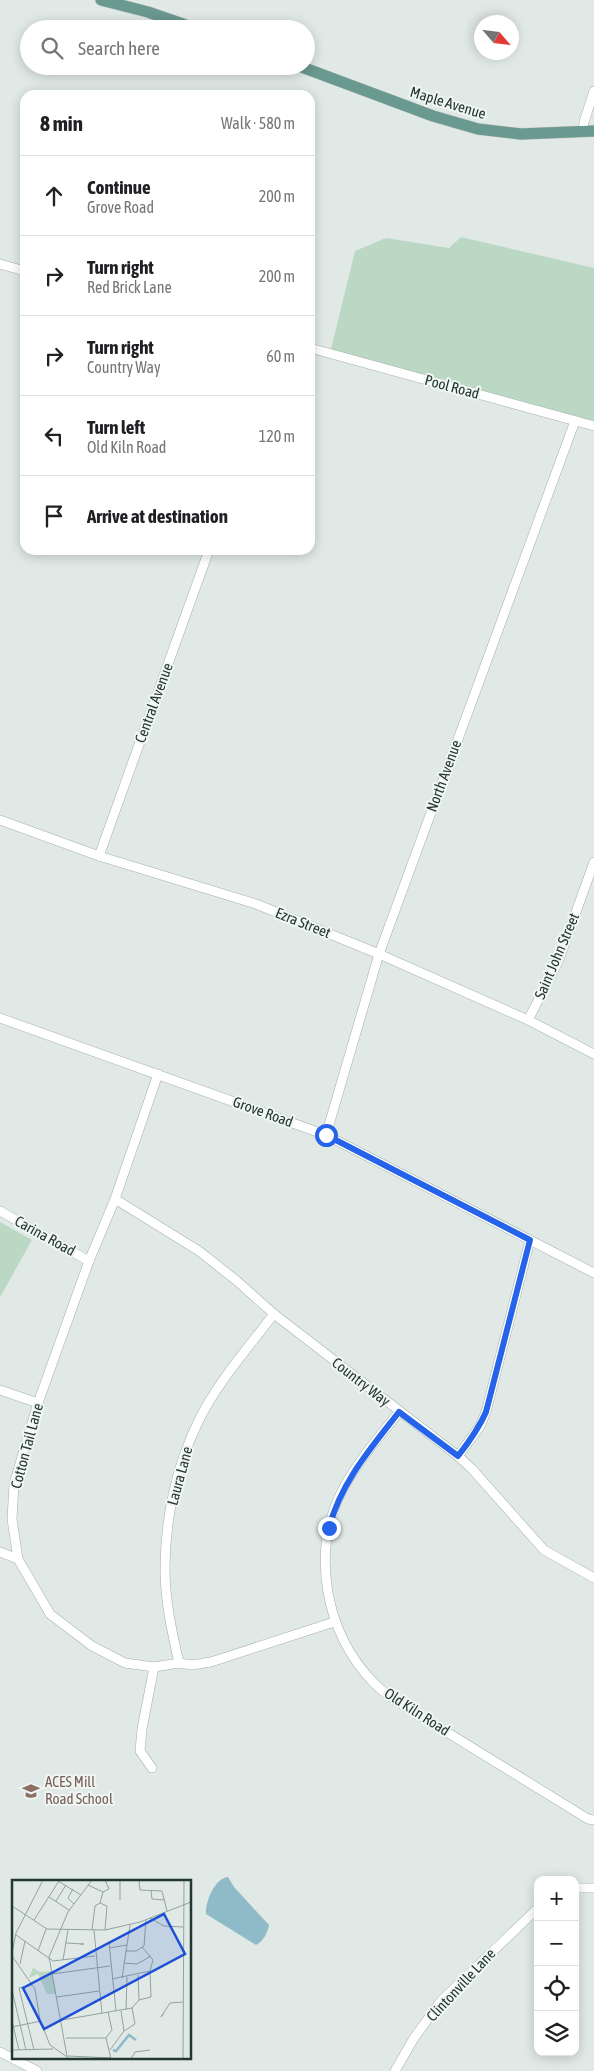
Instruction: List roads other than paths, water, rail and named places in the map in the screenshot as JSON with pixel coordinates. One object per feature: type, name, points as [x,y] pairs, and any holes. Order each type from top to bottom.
[{"type":"main road","points":[[106,1],[171,20]]},
{"type":"main road","name":"Maple Avenue","points":[[315,72],[434,116],[478,129],[520,134],[588,131]]},
{"type":"street","points":[[588,131],[584,122],[594,91]]},
{"type":"street","points":[[0,264],[20,269]]},
{"type":"street","name":"Pool Road","points":[[315,349],[594,426]]},
{"type":"street","name":"North Avenue","points":[[326,1135],[379,954],[575,421]]},
{"type":"street","name":"Central Avenue","points":[[99,856],[207,555]]},
{"type":"street","name":"Ezra Street","points":[[0,820],[99,856],[256,904],[379,954],[528,1020],[594,1054]]},
{"type":"street","name":"Saint John Street","points":[[528,1020],[558,962],[594,862]]},
{"type":"street","name":"Grove Road","points":[[0,1018],[326,1135],[594,1273]]},
{"type":"street","name":"Cotton Tail Lane","points":[[158,1074],[115,1199],[89,1261],[38,1403],[14,1484],[12,1519],[18,1559],[50,1614],[92,1646],[125,1663],[154,1667],[179,1663],[192,1665],[211,1662],[334,1622]]},
{"type":"street","name":"Country Way","points":[[115,1199],[199,1251],[238,1281],[274,1314],[458,1456],[472,1469],[544,1550],[594,1578]]},
{"type":"street","name":"Carina Road","points":[[0,1211],[89,1261]]},
{"type":"street","points":[[458,1456],[480,1426],[486,1412],[530,1240]]},
{"type":"street","name":"Laura Lane","points":[[179,1663],[170,1620],[165,1570],[168,1525],[180,1465],[198,1423],[218,1387],[274,1314]]},
{"type":"street","points":[[0,1390],[38,1403]]},
{"type":"street","name":"Old Kiln Road","points":[[399,1412],[351,1476],[334,1510],[326,1550],[325,1576],[334,1622],[346,1646],[362,1670],[375,1684],[398,1702],[588,1819],[594,1820]]},
{"type":"street","points":[[0,1552],[18,1559]]},
{"type":"street","points":[[152,1768],[140,1751],[154,1667]]},
{"type":"street","points":[[579,1888],[594,1888]]},
{"type":"street","name":"Clintonville Lane","points":[[395,2071],[423,2025],[441,2001],[534,1912]]},
{"type":"street","points":[[0,2052],[37,2071]]},
{"type":"water","points":[[228,1877],[234,1887],[269,1925],[265,1936],[256,1945],[206,1914],[207,1903],[212,1891],[223,1878]]},
{"type":"place","name":"ACES Mill Road School","points":[[31,1791]]}]
